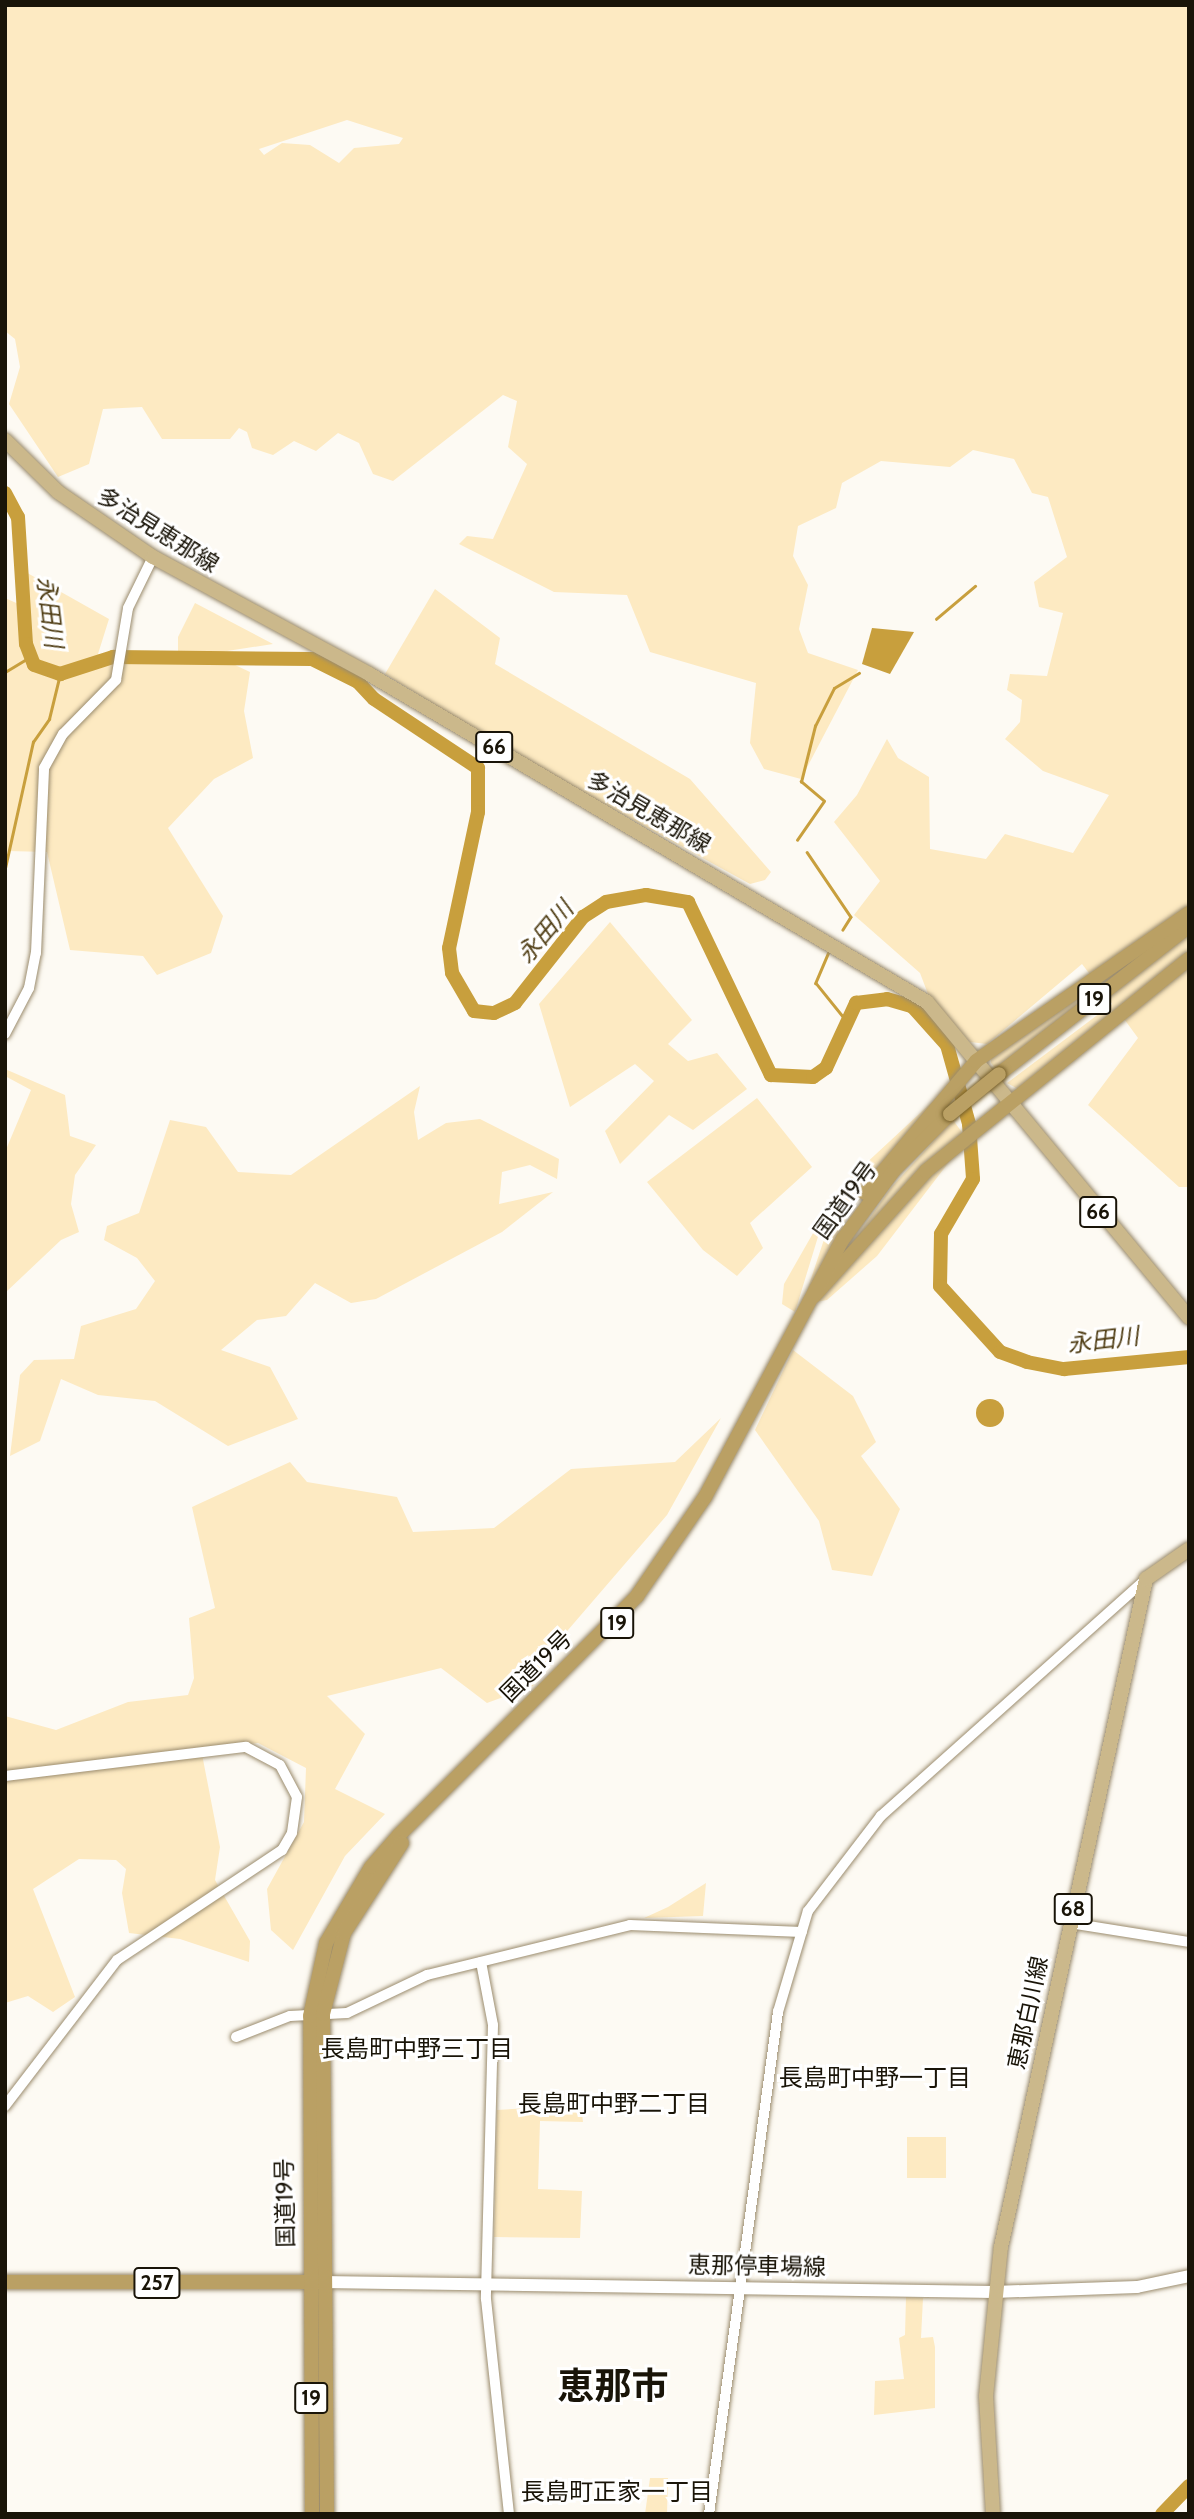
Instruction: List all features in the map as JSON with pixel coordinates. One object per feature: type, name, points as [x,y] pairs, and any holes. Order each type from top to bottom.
[{"type":"highway","points":[[819,1279],[870,1185],[976,1060],[1189,913]]},
{"type":"highway","name":"国道19号","points":[[312,2514],[316,2282],[316,2015],[344,1933],[405,1840],[667,1564],[788,1343],[819,1279],[874,1194],[951,1116],[1189,926]]},
{"type":"highway","name":"国道19号","points":[[1000,1075],[1189,931]]},
{"type":"highway","points":[[814,1296],[908,1190],[971,1134],[1189,959]]},
{"type":"highway","name":"国道19号","points":[[802,1315],[867,1211],[951,1116]]},
{"type":"highway","name":"国道19号","points":[[316,2282],[327,2514]]},
{"type":"highway","name":"257","points":[[5,2283],[316,2282]]},
{"type":"main road","name":"多治見恵那線","points":[[5,440],[58,492],[153,557],[369,674],[928,1002],[1189,1318]]},
{"type":"main road","points":[[1146,1578],[1189,1549]]},
{"type":"main road","name":"恵那白川線","points":[[993,2514],[986,2396],[994,2292],[1070,1923],[1146,1578]]},
{"type":"main road","name":"恵那停車場線","points":[[316,2282],[736,2286],[994,2292],[1138,2287],[1189,2276]]},
{"type":"street","points":[[5,1034],[29,988],[36,953],[44,768],[63,734],[116,680],[128,608],[153,557]]},
{"type":"street","points":[[709,2514],[736,2286],[778,2012],[802,1932],[821,1888],[881,1815],[1146,1578]]},
{"type":"street","points":[[5,1776],[246,1747],[281,1765],[297,1797],[292,1833],[282,1850],[117,1960],[5,2106]]},
{"type":"street","points":[[1070,1923],[1189,1942]]},
{"type":"street","points":[[236,2037],[281,2018],[368,2007],[427,1975],[630,1925],[802,1932]]},
{"type":"street","points":[[481,1962],[493,2025],[486,2284],[509,2514]]},
{"type":"shaded area","points":[[5,5],[1189,5],[1189,1187],[1179,1187],[1088,1105],[1138,1038],[1119,1012],[1018,1089],[1007,1083],[1112,1004],[1102,989],[997,1070],[991,1063],[991,1054],[1095,981],[1082,964],[987,1044],[970,1042],[928,994],[920,973],[854,915],[880,881],[834,822],[857,795],[887,739],[898,758],[929,777],[930,849],[986,859],[1005,834],[1073,853],[1109,795],[1043,771],[1005,739],[1020,722],[1022,700],[1007,690],[1010,674],[1047,676],[1063,613],[1039,607],[1034,582],[1067,557],[1048,497],[1032,493],[1014,459],[973,450],[950,467],[881,461],[842,483],[836,508],[798,526],[793,556],[808,585],[799,629],[808,653],[858,670],[801,779],[764,769],[750,743],[756,683],[650,652],[627,595],[554,592],[459,544],[467,536],[493,539],[527,464],[508,447],[517,401],[503,395],[393,481],[373,474],[359,443],[338,433],[316,451],[294,441],[273,455],[252,448],[247,432],[239,428],[230,439],[162,439],[142,407],[103,409],[89,464],[58,477],[9,404],[20,367],[15,339],[5,331]],"holes":[[[347,120],[403,138],[399,144],[354,148],[339,163],[310,145],[282,143],[264,155],[259,149]]]},
{"type":"shaded area","points":[[22,570],[109,619],[98,654],[178,656],[178,637],[195,603],[273,644],[195,656],[218,657],[250,672],[244,711],[253,758],[214,779],[168,828],[223,916],[211,953],[157,975],[143,956],[70,950],[47,852],[8,851],[5,858],[5,598],[23,606]]},
{"type":"shaded area","points":[[435,589],[500,638],[495,664],[690,779],[771,872],[765,880],[750,884],[531,764],[385,674]]},
{"type":"shaded area","points":[[872,628],[914,632],[890,674],[862,664]]},
{"type":"shaded area","points":[[610,922],[692,1020],[668,1044],[688,1061],[717,1053],[747,1089],[693,1130],[669,1115],[620,1164],[605,1131],[654,1081],[635,1064],[570,1107],[539,1004]]},
{"type":"shaded area","points":[[5,1069],[65,1095],[70,1136],[96,1145],[75,1175],[71,1204],[79,1232],[61,1240],[5,1293],[5,1152],[31,1090],[5,1076]]},
{"type":"shaded area","points":[[420,1086],[414,1112],[418,1140],[446,1123],[480,1119],[559,1159],[557,1179],[530,1165],[502,1172],[499,1204],[553,1192],[502,1232],[376,1299],[351,1303],[315,1283],[286,1316],[257,1320],[221,1350],[270,1367],[298,1419],[228,1446],[155,1401],[98,1395],[61,1379],[40,1441],[10,1456],[20,1375],[34,1360],[74,1359],[81,1326],[136,1309],[155,1281],[137,1258],[104,1240],[107,1226],[139,1213],[170,1120],[206,1127],[238,1172],[291,1175]]},
{"type":"shaded area","points":[[946,1089],[852,1207],[805,1297],[839,1194],[852,1193],[848,1180]]},
{"type":"shaded area","points":[[757,1098],[812,1167],[750,1223],[763,1248],[737,1276],[703,1250],[647,1182]]},
{"type":"shaded area","points":[[953,1120],[964,1135],[828,1279],[890,1189]]},
{"type":"shaded area","points":[[962,1145],[877,1256],[827,1300],[815,1302],[900,1202]]},
{"type":"shaded area","points":[[836,1193],[821,1227],[795,1312],[782,1304],[784,1284]]},
{"type":"shaded area","points":[[793,1350],[853,1396],[876,1442],[861,1456],[900,1509],[872,1576],[832,1570],[819,1521],[755,1430]]},
{"type":"shaded area","points":[[990,1399],[1000,1403],[1004,1413],[1000,1423],[990,1427],[980,1423],[976,1413],[980,1403]]},
{"type":"shaded area","points":[[721,1418],[667,1515],[562,1637],[533,1686],[487,1703],[441,1668],[327,1696],[365,1734],[335,1789],[385,1814],[345,1856],[293,1950],[271,1930],[267,1889],[304,1822],[306,1768],[258,1743],[201,1749],[220,1847],[215,1880],[250,1941],[249,1962],[180,1939],[129,1933],[122,1893],[126,1869],[116,1860],[79,1859],[33,1889],[75,1997],[53,2012],[28,1996],[5,2003],[5,1716],[56,1730],[128,1702],[188,1695],[194,1678],[189,1618],[215,1608],[192,1507],[290,1462],[307,1482],[397,1497],[413,1532],[494,1528],[571,1469],[675,1462]]},
{"type":"shaded area","points":[[706,1883],[703,1916],[644,1918],[668,1907]]},
{"type":"shaded area","points":[[581,2105],[583,2122],[540,2121],[538,2189],[582,2191],[580,2238],[494,2237],[497,2110]]},
{"type":"shaded area","points":[[907,2137],[946,2137],[946,2178],[907,2178]]},
{"type":"shaded area","points":[[906,2297],[923,2298],[921,2338],[933,2337],[935,2347],[935,2408],[874,2415],[875,2381],[904,2379],[899,2338],[905,2335]]},
{"type":"shaded area","points":[[650,2478],[668,2478],[667,2514],[645,2514]]},
{"type":"waterway","name":"永田川","points":[[5,493],[18,517],[26,644],[34,665],[60,674],[113,657],[312,659],[358,682],[374,699],[478,768],[478,812],[449,948],[452,973],[474,1011],[494,1013],[515,1003],[583,917],[606,902],[646,895],[688,902],[771,1075],[813,1077],[826,1068],[856,1003],[887,999],[912,1006],[947,1045],[969,1124],[973,1179],[941,1234],[940,1286],[1000,1352],[1027,1362],[1064,1369],[1189,1357]]},
{"type":"waterway","points":[[936,619],[975,586]]},
{"type":"waterway","points":[[5,672],[28,658]]},
{"type":"waterway","points":[[797,840],[824,801],[801,782],[815,726],[834,688],[859,673]]},
{"type":"waterway","points":[[5,868],[33,742],[49,719],[60,674]]},
{"type":"waterway","points":[[807,852],[851,917],[843,930]]},
{"type":"waterway","points":[[829,952],[816,983],[845,1019]]},
{"type":"waterway","points":[[1162,2514],[1189,2486]]},
{"type":"district","name":"長島町中野三丁目","points":[[417,2049]]},
{"type":"district","name":"長島町中野一丁目","points":[[875,2078]]},
{"type":"district","name":"長島町中野二丁目","points":[[614,2104]]},
{"type":"district","name":"恵那市","points":[[613,2386]]},
{"type":"district","name":"長島町正家一丁目","points":[[617,2492]]}]
